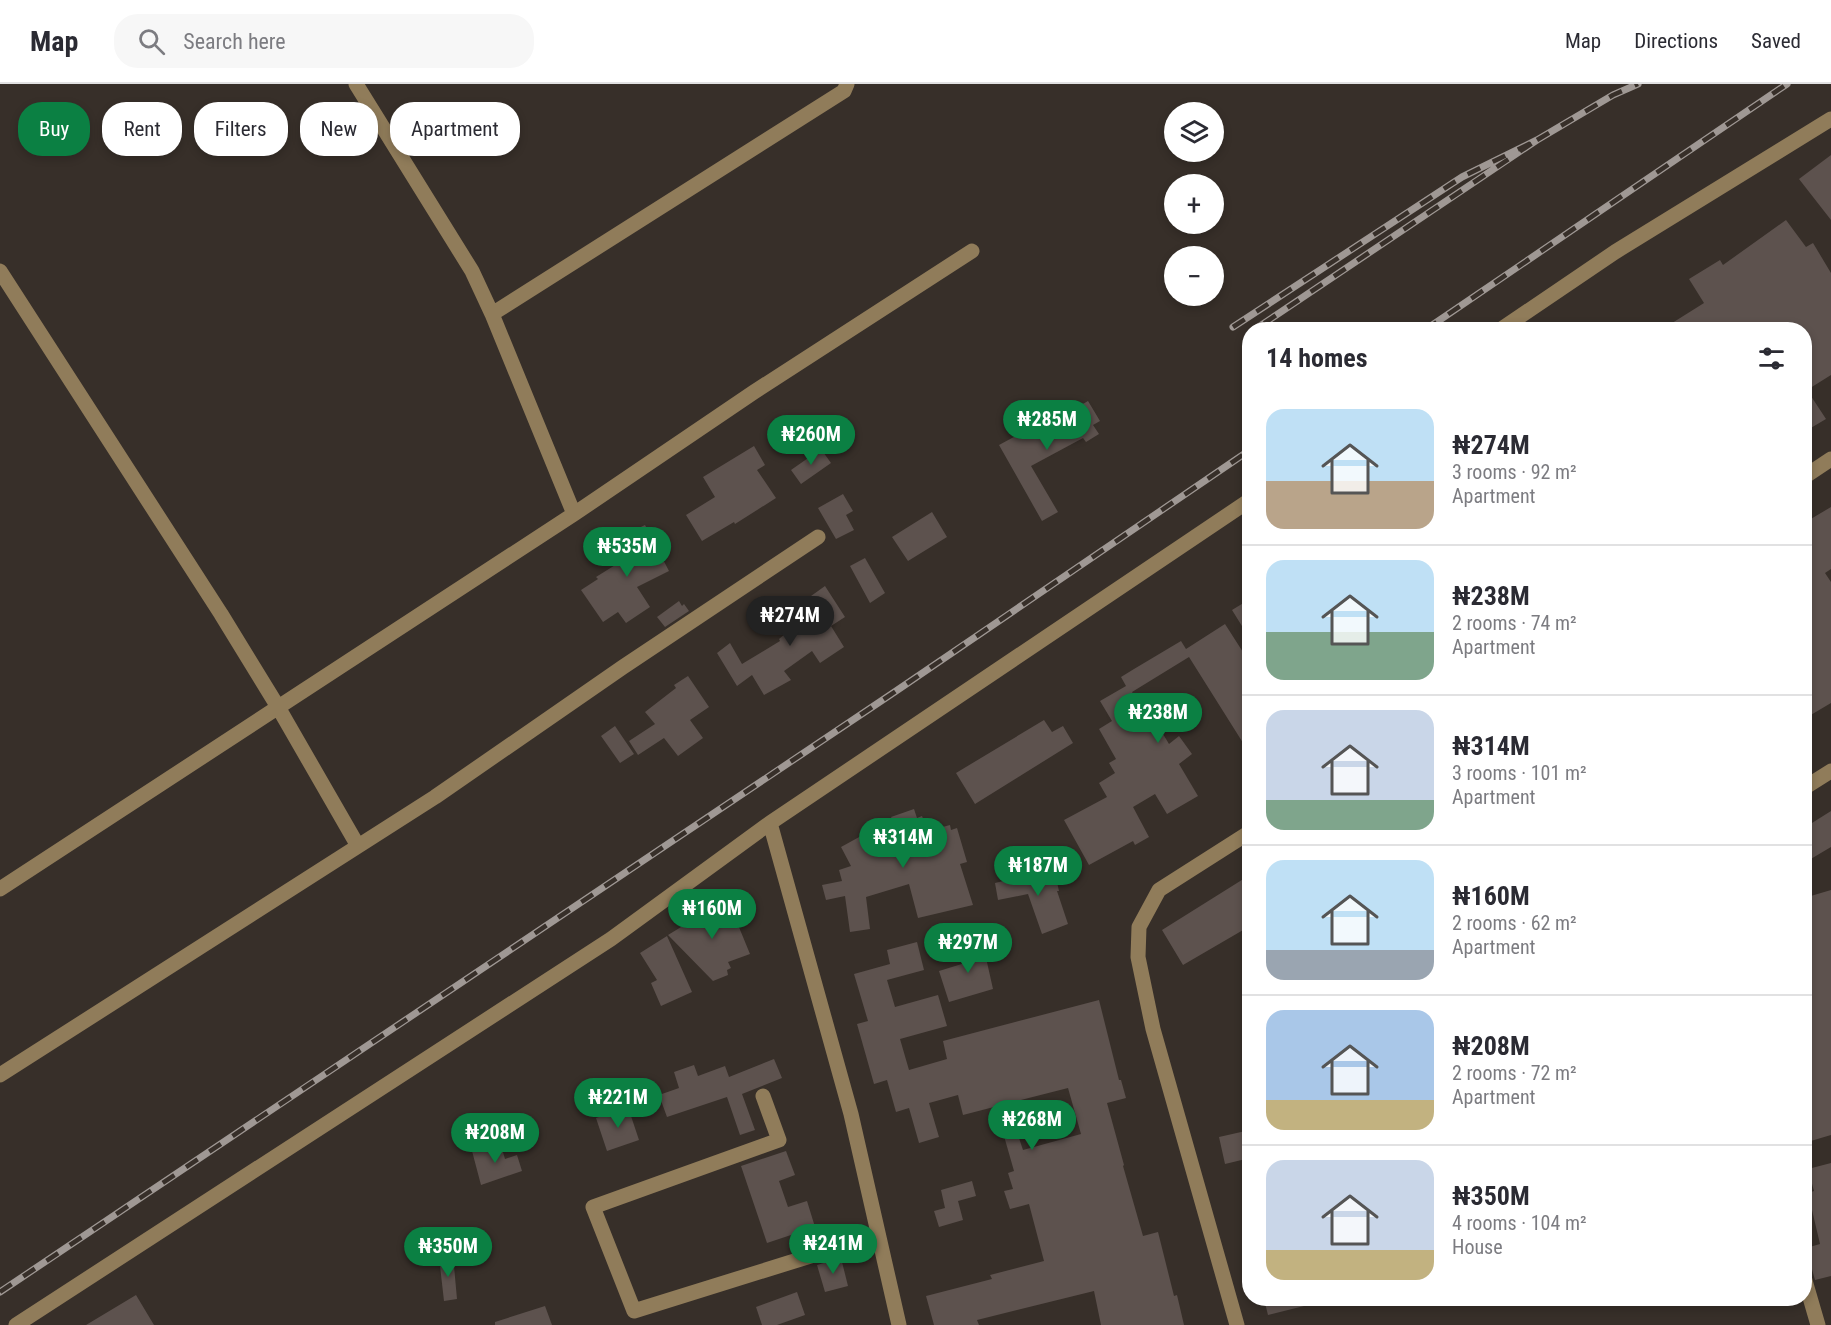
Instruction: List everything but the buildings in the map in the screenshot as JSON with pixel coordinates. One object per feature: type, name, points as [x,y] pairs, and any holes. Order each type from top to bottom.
[{"type":"street","points":[[356,84],[472,271],[574,514]]},
{"type":"street","points":[[492,314],[844,91],[847,84]]},
{"type":"street","points":[[1512,322],[1615,252],[1831,120]]},
{"type":"street","points":[[0,889],[574,514],[754,392],[972,250]]},
{"type":"street","points":[[0,271],[222,614],[358,846]]},
{"type":"street","points":[[1812,472],[1831,459]]},
{"type":"street","points":[[16,1325],[611,939],[770,823],[1242,505]]},
{"type":"street","points":[[0,1075],[435,797],[622,667],[818,537]]},
{"type":"street","points":[[1812,783],[1831,771]]},
{"type":"street","points":[[770,823],[851,1114],[899,1325]]},
{"type":"street","points":[[1237,1325],[1153,1029],[1138,957],[1139,927],[1159,890],[1242,837]]},
{"type":"street","points":[[763,1096],[778,1140],[593,1207],[634,1311],[878,1235]]},
{"type":"street","points":[[1812,1304],[1818,1325]]},
{"type":"railway","points":[[1537,140],[1613,95],[1638,84]]},
{"type":"railway","points":[[1437,322],[1787,84]]},
{"type":"railway","points":[[1233,327],[1462,177],[1537,140],[1266,322]]},
{"type":"railway","points":[[0,1292],[896,691],[1242,455]]}]
